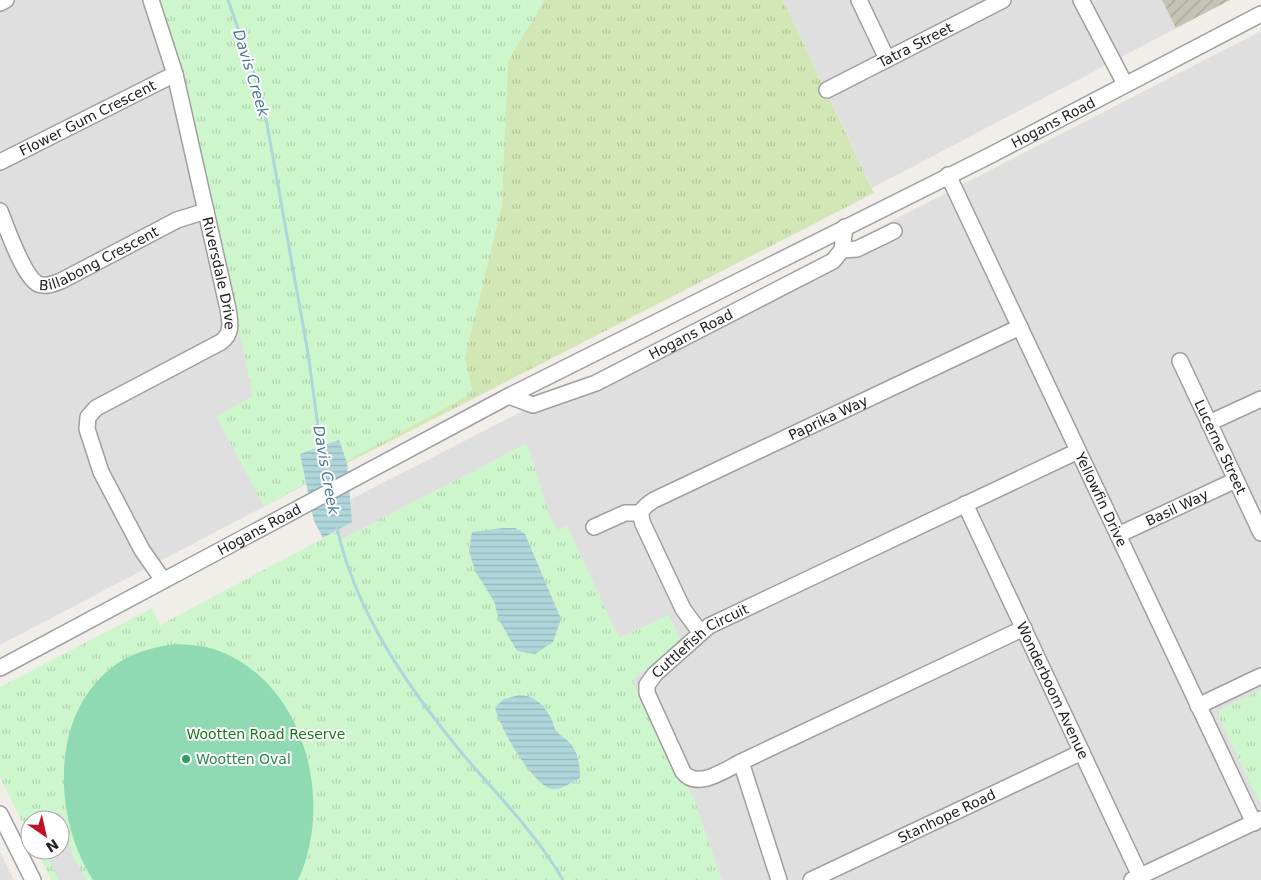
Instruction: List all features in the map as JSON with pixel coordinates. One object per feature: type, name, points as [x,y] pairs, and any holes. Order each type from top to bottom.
[{"type":"street","points":[[0,3],[6,0]]},
{"type":"street","name":"Riversdale Drive","points":[[151,0],[175,74],[230,323],[227,337],[100,405],[88,417],[87,433],[101,472],[158,583]]},
{"type":"street","points":[[859,0],[887,59]]},
{"type":"street","name":"Tatra Street","points":[[827,90],[1003,0]]},
{"type":"street","points":[[1081,0],[1125,84]]},
{"type":"street","name":"Hogans Road","points":[[3,665],[509,396],[948,175],[1261,14]]},
{"type":"street","name":"Flower Gum Crescent","points":[[0,162],[175,74]]},
{"type":"street","name":"Yellowfin Drive","points":[[948,175],[1198,706],[1257,821]]},
{"type":"street","name":"Billabong Crescent","points":[[0,211],[28,274],[39,284],[48,285],[61,281],[177,220],[206,211]]},
{"type":"street","points":[[845,227],[842,250],[857,249],[894,231]]},
{"type":"street","name":"Hogans Road","points":[[509,396],[533,405],[596,383],[828,264],[836,259],[842,250]]},
{"type":"street","name":"Paprika Way","points":[[641,513],[643,507],[654,500],[1020,327]]},
{"type":"street","name":"Lucerne Street","points":[[1180,361],[1261,534]]},
{"type":"street","points":[[1209,423],[1261,399]]},
{"type":"street","name":"Cuttlefish Circuit","points":[[1024,628],[704,779],[689,778],[681,767],[647,693],[647,685],[655,674],[700,632],[1078,451]]},
{"type":"street","name":"Basil Way","points":[[1118,535],[1236,480]]},
{"type":"street","name":"Wonderboom Avenue","points":[[965,504],[1082,752],[1136,878]]},
{"type":"street","points":[[594,527],[625,513],[641,513],[643,524],[683,609],[700,632]]},
{"type":"street","points":[[1198,706],[1261,676]]},
{"type":"street","name":"Stanhope Road","points":[[811,880],[1082,752]]},
{"type":"street","points":[[741,762],[779,880]]},
{"type":"street","points":[[0,814],[33,880]]},
{"type":"street","points":[[1136,878],[1257,821]]},
{"type":"shaded area","points":[[0,0],[228,0],[324,475],[0,645]]},
{"type":"shaded area","points":[[783,0],[1230,0],[872,188]]},
{"type":"shaded area","points":[[1162,0],[1230,0],[1176,28]]},
{"type":"shaded area","points":[[1261,31],[1261,880],[563,880],[364,606],[339,536],[332,509]]},
{"type":"shaded area","points":[[70,846],[73,856],[86,880],[59,880],[49,860],[70,860]]},
{"type":"shaded area","points":[[0,852],[14,880],[0,880]]},
{"type":"green space","points":[[158,0],[545,0],[508,61],[502,206],[465,358],[473,393],[264,506],[216,416],[253,396],[222,252]]},
{"type":"green space","points":[[228,0],[783,0],[874,193],[324,475]]},
{"type":"green space","name":"Wootten Road Reserve","points":[[527,443],[549,514],[557,530],[567,526],[619,638],[669,615],[681,641],[632,681],[654,728],[694,799],[722,880],[51,880],[41,860],[70,860],[70,810],[20,810],[20,818],[0,777],[0,687],[152,608],[160,625],[337,531],[340,540]]},
{"type":"green space","name":"Wootten Oval","points":[[176,644],[200,646],[224,653],[252,670],[275,693],[293,720],[305,751],[312,784],[313,817],[309,850],[298,880],[93,880],[79,854],[70,826],[70,810],[67,810],[65,796],[64,765],[69,735],[79,708],[95,683],[118,663],[132,655]]},
{"type":"green space","points":[[1261,690],[1261,801],[1258,800],[1218,716],[1221,709]]},
{"type":"water","points":[[339,440],[347,463],[352,522],[323,538],[314,521],[300,454]]},
{"type":"water","points":[[515,528],[525,534],[561,619],[553,642],[535,654],[517,651],[499,620],[494,601],[475,571],[469,551],[472,532]]},
{"type":"water","points":[[519,695],[534,699],[545,709],[552,719],[555,729],[575,750],[580,778],[555,789],[547,787],[528,769],[503,728],[495,707],[504,699]]},
{"type":"waterway","name":"Davis Creek","points":[[228,0],[262,96],[308,353],[321,449]]},
{"type":"waterway","name":"Davis Creek","points":[[337,528],[357,590],[370,619],[403,675],[461,752],[541,846],[563,880]]},
{"type":"place","name":"Wootten Oval","points":[[186,759]]}]
